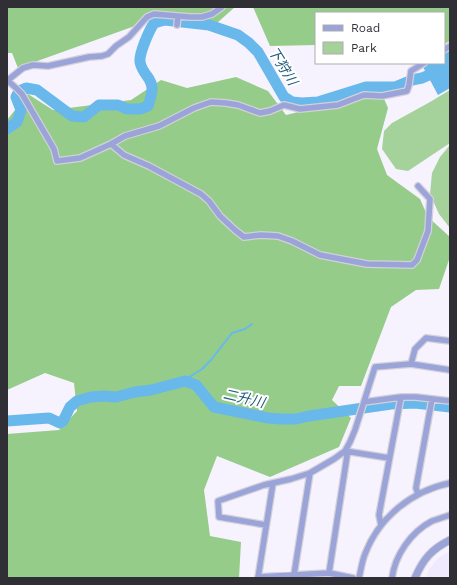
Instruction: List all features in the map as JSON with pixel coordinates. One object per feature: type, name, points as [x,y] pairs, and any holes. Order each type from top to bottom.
[{"type":"street","points":[[222,7],[212,14],[202,17],[154,14],[147,16],[129,37],[108,54],[48,66],[33,64],[23,68],[7,80],[22,94],[54,149],[57,161],[80,158],[125,136],[159,126],[194,108],[211,102],[238,105],[260,113],[270,111],[284,105],[300,109],[338,105],[364,95],[382,96],[407,91],[410,85],[411,71],[422,64]]},
{"type":"street","points":[[177,25],[178,16]]},
{"type":"street","points":[[111,144],[124,155],[150,166],[201,194],[220,216],[244,237],[261,235],[278,236],[292,241],[320,255],[367,264],[412,265],[417,260],[428,231],[430,210],[430,198],[418,186]]},
{"type":"street","points":[[411,364],[415,349],[426,338],[450,341]]},
{"type":"street","points":[[266,525],[219,517],[218,501],[264,485],[310,473],[345,451],[355,430],[375,367],[411,364],[450,370]]},
{"type":"street","points":[[364,402],[401,397],[450,401]]},
{"type":"street","points":[[380,525],[379,515],[401,397]]},
{"type":"street","points":[[418,494],[416,488],[432,399]]},
{"type":"street","points":[[345,451],[389,458]]},
{"type":"street","points":[[329,573],[347,456],[345,451]]},
{"type":"street","points":[[294,575],[310,473]]},
{"type":"street","points":[[359,578],[364,555],[380,525],[406,501],[418,494],[449,483],[450,476]]},
{"type":"street","points":[[273,483],[258,577],[329,573],[353,578]]},
{"type":"street","points":[[392,578],[392,572],[398,558],[404,547],[413,536],[432,522],[450,515]]},
{"type":"street","points":[[415,578],[420,567],[432,551],[450,540]]},
{"type":"shaded area","points":[[450,551],[450,578],[426,578],[430,568],[438,558]]},
{"type":"green space","points":[[7,7],[235,7],[217,23],[157,18],[18,68],[12,53],[7,53]]},
{"type":"green space","points":[[253,7],[450,7],[450,41],[445,44],[445,12],[315,12],[315,45],[270,46]]},
{"type":"green space","points":[[236,77],[268,91],[286,115],[381,92],[388,108],[377,149],[387,175],[420,199],[428,217],[450,237],[450,257],[439,289],[416,290],[391,307],[361,386],[339,386],[332,400],[351,418],[339,447],[270,477],[217,456],[204,490],[210,536],[241,542],[239,578],[7,578],[7,434],[59,430],[77,411],[74,383],[45,373],[7,390],[7,120],[28,94],[53,110],[131,100],[161,80],[187,88]]},
{"type":"green space","points":[[450,90],[450,143],[408,171],[396,169],[382,149],[384,131],[392,123]]},
{"type":"green space","points":[[450,145],[450,228],[439,214],[430,194],[432,173],[440,157]]},
{"type":"water","points":[[450,50],[450,88],[438,95],[423,67],[428,64],[445,64],[445,53]]},
{"type":"waterway","name":"下狩川","points":[[7,129],[17,122],[21,110],[16,97],[19,91],[26,88],[37,90],[72,116],[84,117],[99,105],[118,105],[127,109],[140,109],[148,106],[152,94],[152,87],[150,80],[140,64],[140,58],[147,36],[154,23],[165,20],[209,25],[238,35],[258,52],[284,97],[292,102],[318,102],[366,87],[395,87],[429,75]]},
{"type":"waterway","points":[[183,381],[202,369],[232,333],[245,329],[252,324]]},
{"type":"waterway","name":"二升川","points":[[7,421],[49,418],[60,423],[63,421],[70,407],[77,401],[91,397],[116,397],[185,381],[196,385],[214,407],[268,418],[296,419],[391,404],[415,403],[450,407]]}]
